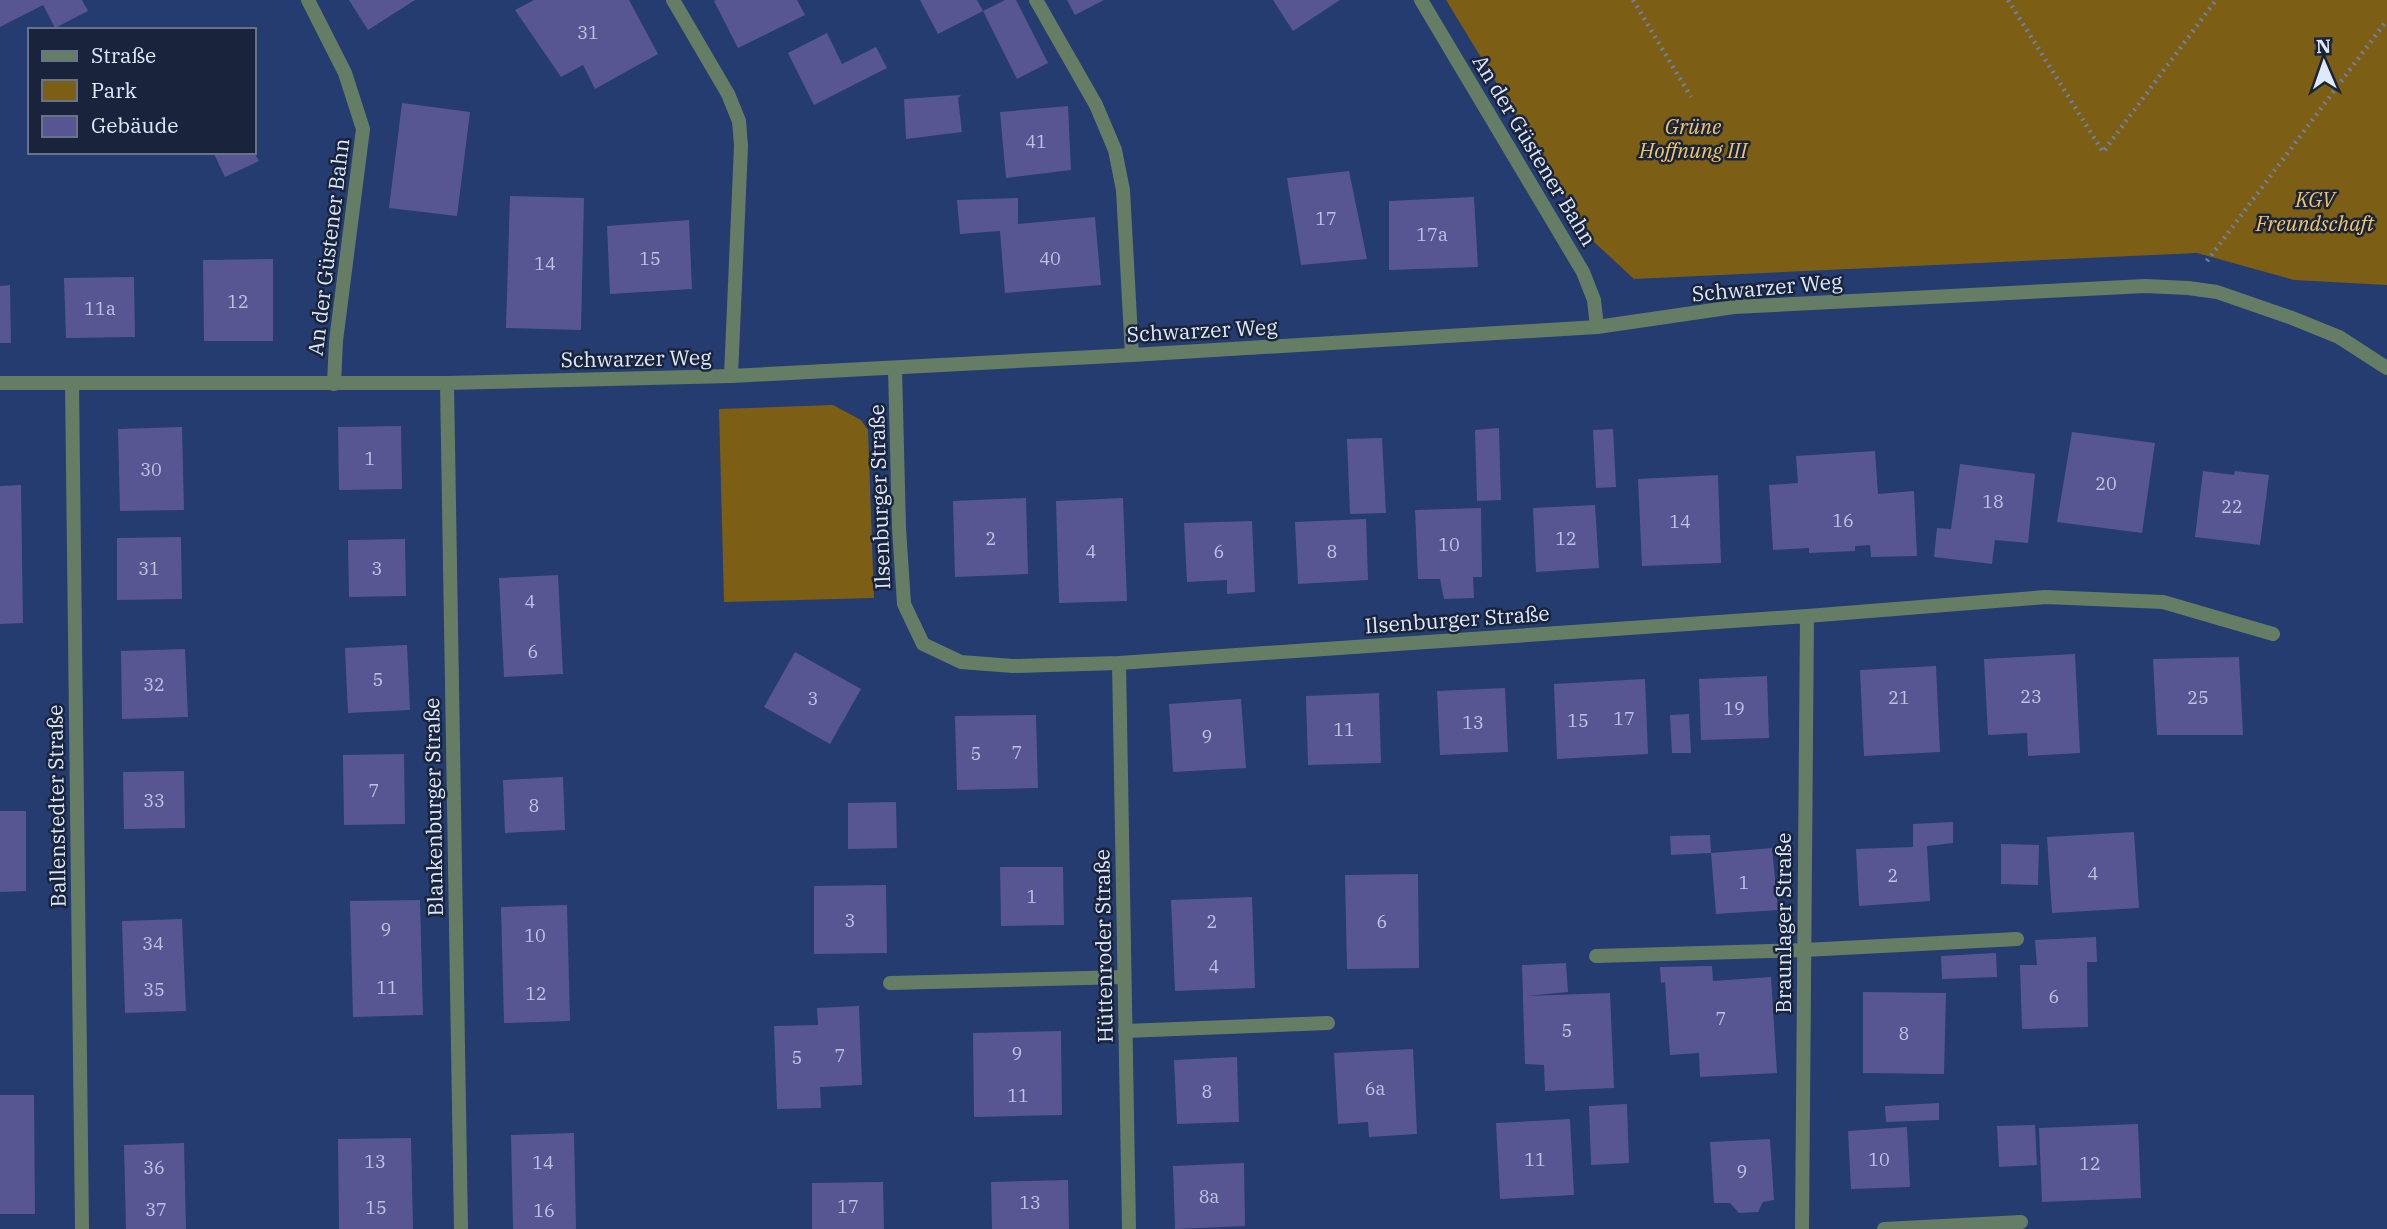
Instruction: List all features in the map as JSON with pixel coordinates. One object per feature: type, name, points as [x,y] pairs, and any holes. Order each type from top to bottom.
[{"type":"street","name":"An der Güstener Bahn","points":[[308,0],[345,73],[363,129],[336,341],[334,384]]},
{"type":"street","points":[[673,0],[728,94],[739,121],[741,146],[731,376]]},
{"type":"street","points":[[1037,0],[1096,105],[1115,150],[1123,190],[1132,355]]},
{"type":"street","name":"An der Güstener Bahn","points":[[1421,0],[1583,272],[1594,300],[1597,327]]},
{"type":"street","name":"Schwarzer Weg","points":[[0,383],[447,383],[731,376],[1597,327],[1734,307],[2145,286],[2217,292],[2339,337],[2387,368]]},
{"type":"street","name":"Ilsenburger Straße","points":[[895,368],[899,528],[904,604],[923,645],[961,662],[1013,666],[1119,663],[1807,617],[2046,597],[2163,602],[2273,634]]},
{"type":"street","name":"Ballenstedter Straße","points":[[72,383],[82,1229]]},
{"type":"street","name":"Blankenburger Straße","points":[[447,383],[461,1229]]},
{"type":"street","name":"Braunlager Straße","points":[[1802,1229],[1807,617]]},
{"type":"street","name":"Hüttenroder Straße","points":[[1119,663],[1129,1229]]},
{"type":"street","points":[[1596,956],[1804,950],[2017,939]]},
{"type":"street","points":[[890,983],[1124,977]]},
{"type":"street","points":[[1125,1031],[1328,1023]]},
{"type":"street","points":[[1884,1229],[2021,1222]]},
{"type":"path","points":[[1633,0],[1691,97]]},
{"type":"path","points":[[2008,0],[2103,152],[2216,0]]},
{"type":"path","points":[[2188,288],[2387,20]]},
{"type":"green space","name":"Grüne Hoffnung III","points":[[1446,0],[2387,0],[2387,285],[2294,280],[2197,253],[1634,279],[1593,241]]},
{"type":"green space","points":[[833,405],[861,420],[868,430],[874,598],[724,602],[719,409]]},
{"type":"building","points":[[0,0],[82,0],[88,11],[55,28],[43,5],[0,27]]},
{"type":"building","points":[[349,0],[415,0],[368,30]]},
{"type":"building","points":[[534,0],[629,0],[658,54],[595,89],[583,65],[561,77],[515,10]]},
{"type":"building","points":[[797,0],[805,15],[738,48],[714,1]]},
{"type":"building","points":[[920,0],[977,0],[983,11],[938,34]]},
{"type":"building","points":[[1005,0],[1016,0],[1048,63],[1017,79],[983,11]]},
{"type":"building","points":[[1067,0],[1104,0],[1075,15]]},
{"type":"building","points":[[1273,0],[1340,0],[1293,31]]},
{"type":"building","points":[[827,33],[842,64],[876,47],[887,68],[814,105],[788,53]]},
{"type":"building","points":[[961,95],[958,98],[962,132],[906,139],[904,99]]},
{"type":"building","points":[[402,103],[470,112],[457,216],[389,208]]},
{"type":"building","points":[[1068,106],[1071,170],[1006,178],[1000,112]]},
{"type":"building","points":[[214,154],[255,154],[259,161],[225,177]]},
{"type":"building","points":[[1349,171],[1367,259],[1301,265],[1287,178]]},
{"type":"building","points":[[510,196],[584,198],[581,330],[506,328]]},
{"type":"building","points":[[1474,197],[1478,267],[1389,270],[1389,201]]},
{"type":"building","points":[[1018,198],[1018,224],[1095,217],[1101,285],[1005,293],[1000,231],[960,234],[957,200]]},
{"type":"building","points":[[689,220],[692,289],[610,294],[607,226]]},
{"type":"building","points":[[273,259],[273,341],[204,341],[203,260]]},
{"type":"building","points":[[134,277],[135,337],[66,338],[64,278]]},
{"type":"building","points":[[10,285],[11,343],[0,343],[0,286]]},
{"type":"building","points":[[401,426],[402,489],[339,490],[338,427]]},
{"type":"building","points":[[182,427],[184,510],[120,511],[118,429]]},
{"type":"building","points":[[1499,428],[1501,500],[1477,501],[1475,430]]},
{"type":"building","points":[[1613,429],[1616,487],[1596,488],[1593,430]]},
{"type":"building","points":[[2072,432],[2155,443],[2142,533],[2057,522]]},
{"type":"building","points":[[1382,438],[1386,513],[1350,514],[1347,439]]},
{"type":"building","points":[[1875,451],[1878,494],[1914,491],[1917,556],[1871,557],[1870,545],[1855,546],[1855,551],[1809,553],[1809,548],[1773,550],[1769,485],[1798,483],[1796,456]]},
{"type":"building","points":[[1960,464],[2035,474],[2028,543],[1995,540],[1992,564],[1934,557],[1937,528],[1951,529]]},
{"type":"building","points":[[2203,471],[2234,475],[2235,471],[2269,475],[2260,545],[2195,537]]},
{"type":"building","points":[[1718,475],[1721,563],[1642,566],[1638,479]]},
{"type":"building","points":[[21,485],[23,623],[0,624],[0,486]]},
{"type":"building","points":[[1026,498],[1028,574],[955,577],[953,501]]},
{"type":"building","points":[[1123,498],[1127,601],[1059,603],[1056,501]]},
{"type":"building","points":[[1595,505],[1599,568],[1536,572],[1533,508]]},
{"type":"building","points":[[1481,508],[1482,577],[1473,577],[1474,598],[1444,599],[1440,579],[1418,579],[1415,510]]},
{"type":"building","points":[[1366,519],[1368,580],[1298,584],[1295,522]]},
{"type":"building","points":[[1252,521],[1255,592],[1227,594],[1227,580],[1187,582],[1184,523]]},
{"type":"building","points":[[181,537],[182,599],[117,600],[117,538]]},
{"type":"building","points":[[405,539],[406,596],[349,597],[348,540]]},
{"type":"building","points":[[558,575],[563,674],[504,677],[499,578]]},
{"type":"building","points":[[407,645],[410,710],[348,713],[345,648]]},
{"type":"building","points":[[185,649],[188,717],[122,719],[121,651]]},
{"type":"building","points":[[795,652],[861,689],[830,744],[764,707]]},
{"type":"building","points":[[2075,654],[2080,753],[2028,756],[2027,733],[1988,735],[1984,659]]},
{"type":"building","points":[[2239,657],[2243,735],[2157,735],[2153,659]]},
{"type":"building","points":[[1936,666],[1940,752],[1864,756],[1860,670]]},
{"type":"building","points":[[1767,676],[1769,738],[1701,740],[1699,679]]},
{"type":"building","points":[[1645,679],[1648,754],[1557,759],[1554,684]]},
{"type":"building","points":[[1505,688],[1508,752],[1440,755],[1437,691]]},
{"type":"building","points":[[1379,693],[1381,763],[1308,765],[1306,696]]},
{"type":"building","points":[[1241,699],[1246,768],[1173,772],[1169,704]]},
{"type":"building","points":[[1689,714],[1691,753],[1672,753],[1670,715]]},
{"type":"building","points":[[1036,715],[1038,788],[957,790],[955,716]]},
{"type":"building","points":[[404,754],[405,824],[344,825],[343,755]]},
{"type":"building","points":[[184,771],[185,828],[124,829],[123,772]]},
{"type":"building","points":[[563,777],[565,830],[505,833],[503,780]]},
{"type":"building","points":[[896,802],[897,848],[848,849],[848,803]]},
{"type":"building","points":[[0,811],[26,811],[26,891],[0,892]]},
{"type":"building","points":[[1953,822],[1953,843],[1927,846],[1930,901],[1859,906],[1856,849],[1913,847],[1913,824]]},
{"type":"building","points":[[2134,832],[2139,908],[2052,913],[2047,837]]},
{"type":"building","points":[[1710,835],[1711,853],[1671,855],[1670,836]]},
{"type":"building","points":[[2001,844],[2039,845],[2038,885],[2001,884]]},
{"type":"building","points":[[1772,848],[1778,910],[1716,914],[1711,853]]},
{"type":"building","points":[[1000,867],[1063,867],[1064,925],[1001,926]]},
{"type":"building","points":[[1418,874],[1419,968],[1347,969],[1345,875]]},
{"type":"building","points":[[886,885],[887,953],[814,954],[814,886]]},
{"type":"building","points":[[1252,897],[1255,988],[1175,991],[1171,900]]},
{"type":"building","points":[[420,900],[423,1015],[353,1017],[350,901]]},
{"type":"building","points":[[567,905],[570,1021],[504,1023],[501,907]]},
{"type":"building","points":[[182,919],[186,1011],[125,1013],[122,921]]},
{"type":"building","points":[[2096,937],[2097,962],[2087,962],[2088,1027],[2022,1029],[2020,965],[2037,965],[2035,940]]},
{"type":"building","points":[[1996,953],[1997,977],[1942,979],[1941,956]]},
{"type":"building","points":[[1566,963],[1568,992],[1526,996],[1610,993],[1614,1088],[1545,1091],[1544,1065],[1525,1064],[1522,965]]},
{"type":"building","points":[[1712,966],[1713,981],[1771,977],[1777,1073],[1700,1077],[1699,1053],[1670,1055],[1665,982],[1661,983],[1660,967]]},
{"type":"building","points":[[1863,992],[1946,993],[1944,1074],[1863,1073]]},
{"type":"building","points":[[859,1006],[862,1085],[820,1087],[821,1108],[777,1109],[774,1026],[818,1025],[817,1008]]},
{"type":"building","points":[[1061,1031],[1062,1115],[974,1117],[973,1033]]},
{"type":"building","points":[[1413,1049],[1417,1134],[1369,1137],[1368,1122],[1338,1124],[1334,1053]]},
{"type":"building","points":[[1237,1057],[1239,1122],[1177,1124],[1174,1060]]},
{"type":"building","points":[[0,1095],[34,1095],[35,1214],[0,1214]]},
{"type":"building","points":[[1939,1103],[1939,1120],[1886,1122],[1885,1106]]},
{"type":"building","points":[[1627,1104],[1629,1163],[1591,1165],[1589,1106]]},
{"type":"building","points":[[1570,1119],[1574,1195],[1500,1199],[1496,1123]]},
{"type":"building","points":[[2138,1124],[2141,1198],[2042,1202],[2039,1128]]},
{"type":"building","points":[[2035,1125],[2037,1165],[1999,1167],[1997,1126]]},
{"type":"building","points":[[1907,1127],[1910,1187],[1851,1189],[1848,1131]]},
{"type":"building","points":[[574,1133],[576,1229],[513,1229],[511,1135]]},
{"type":"building","points":[[411,1138],[413,1229],[339,1229],[338,1139]]},
{"type":"building","points":[[1770,1139],[1774,1200],[1763,1202],[1758,1212],[1739,1213],[1730,1203],[1714,1203],[1710,1142]]},
{"type":"building","points":[[184,1143],[186,1229],[126,1229],[124,1145]]},
{"type":"building","points":[[1244,1163],[1245,1226],[1175,1229],[1173,1166]]},
{"type":"building","points":[[1068,1180],[1069,1229],[992,1229],[991,1182]]},
{"type":"building","points":[[883,1182],[884,1229],[812,1229],[812,1183]]},
{"type":"park label","name":"KGV Freundschaft","points":[[2315,211]]}]
